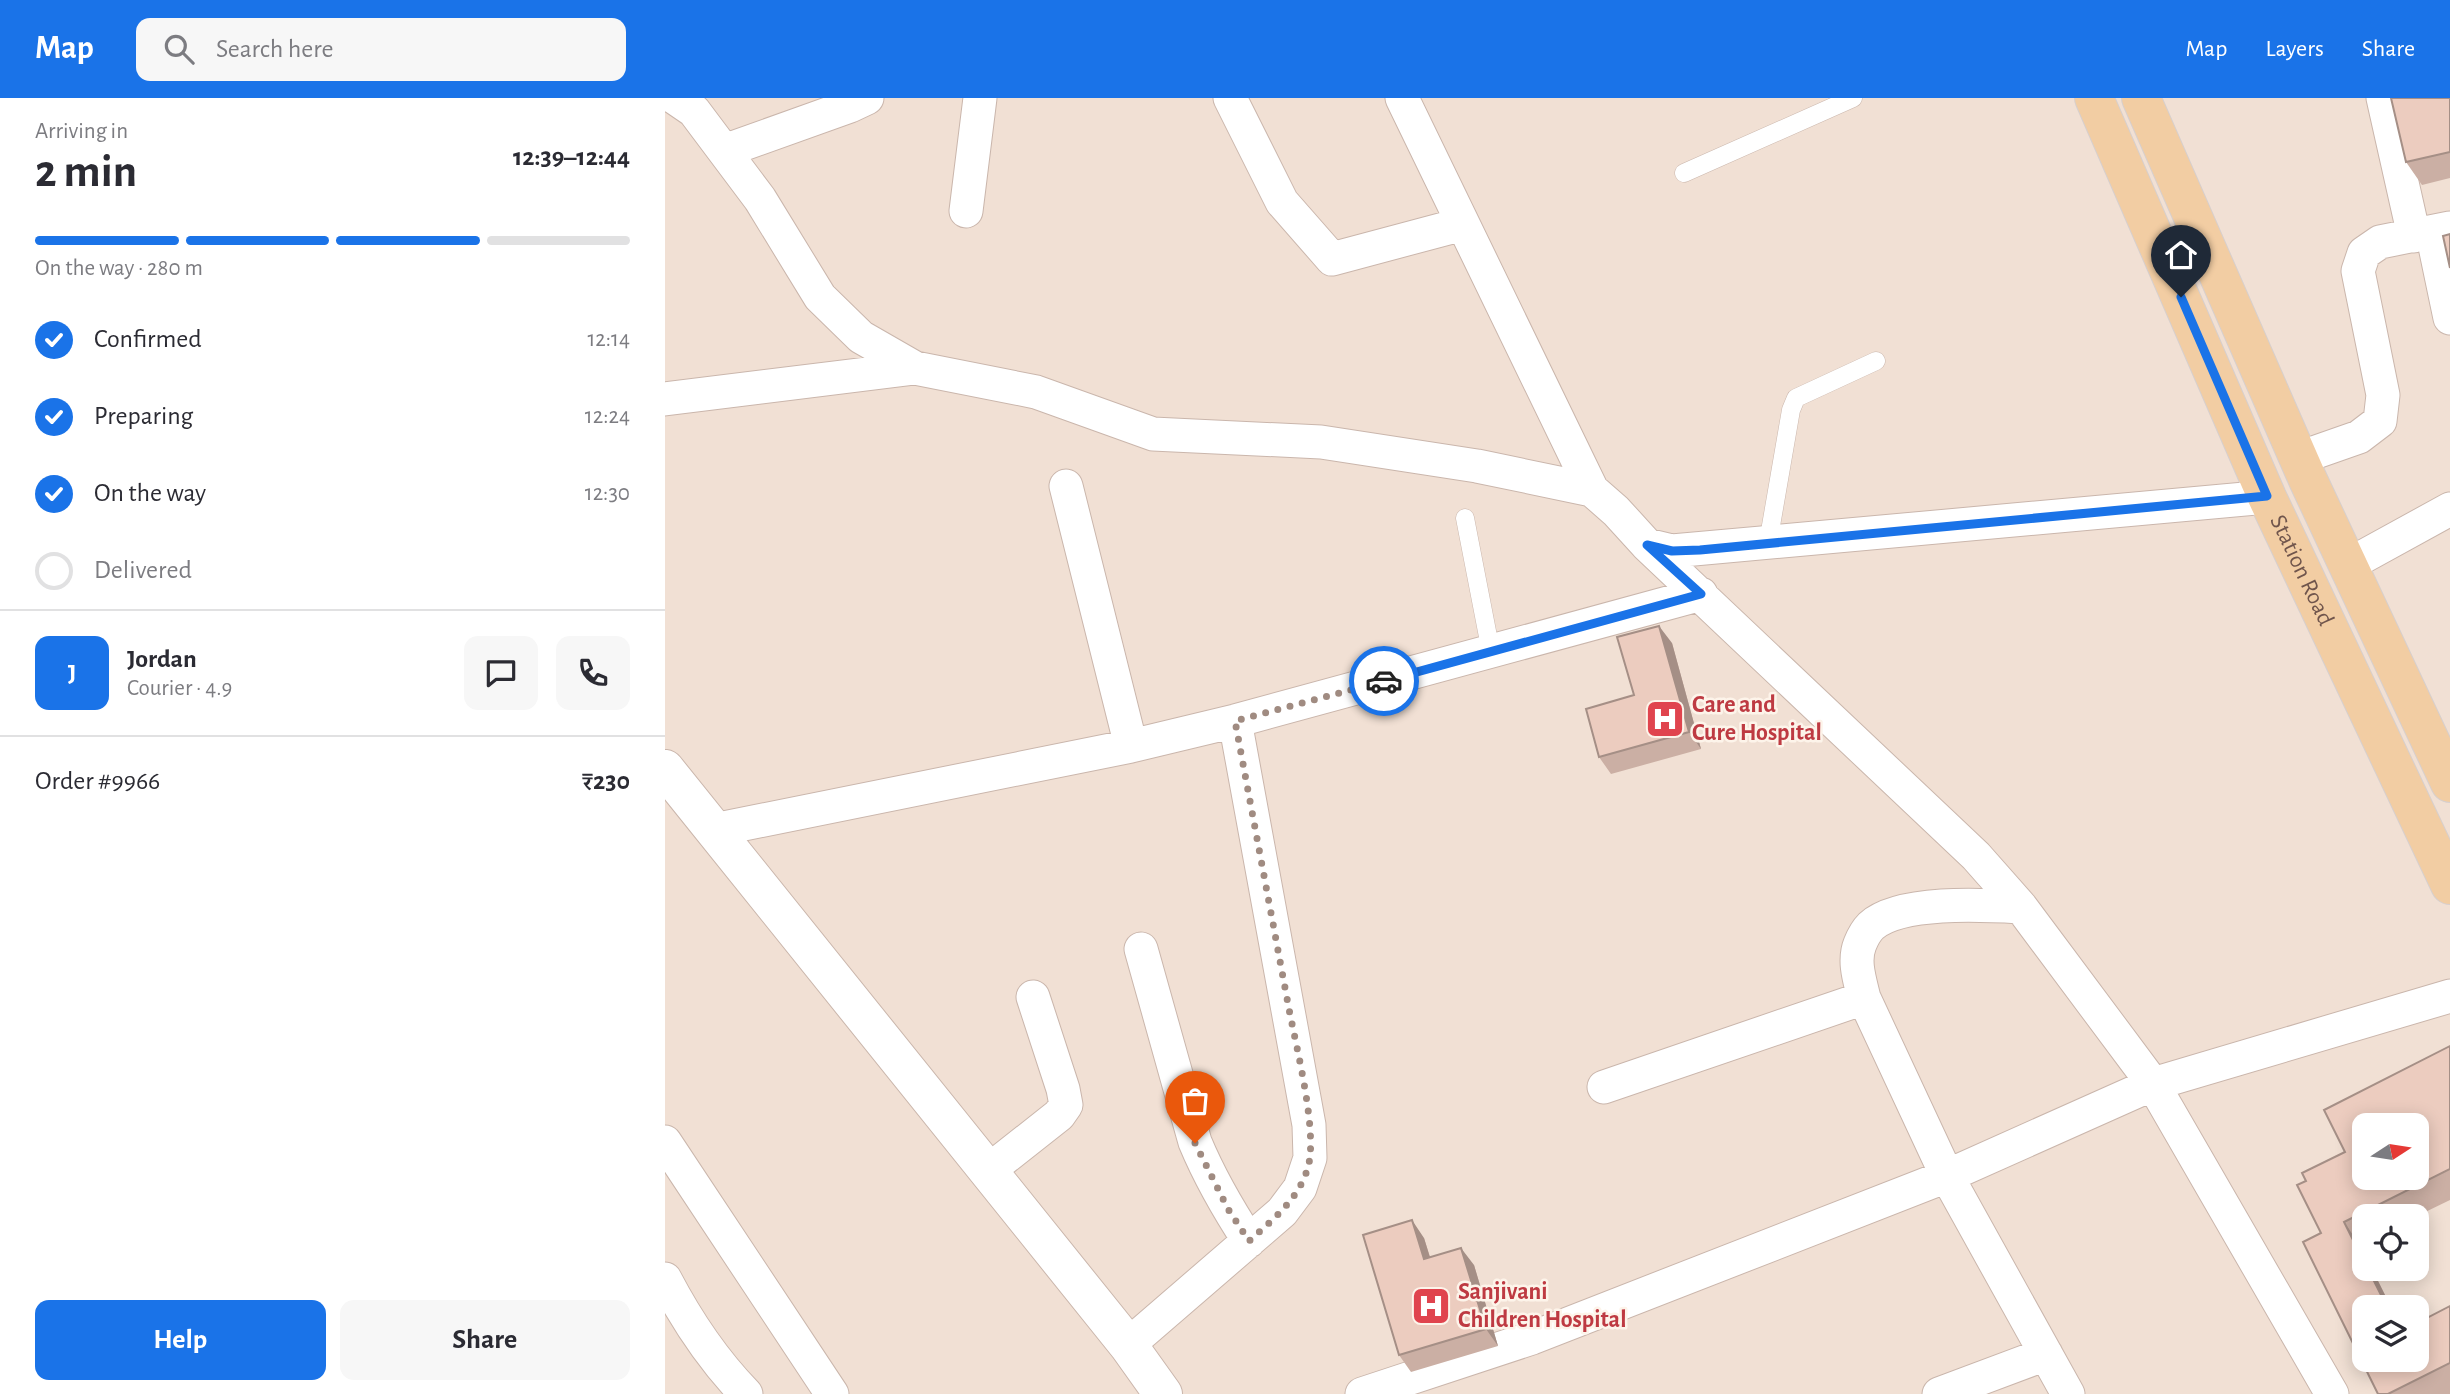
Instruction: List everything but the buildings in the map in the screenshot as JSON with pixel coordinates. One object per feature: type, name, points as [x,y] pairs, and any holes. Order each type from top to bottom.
[{"type":"main road","name":"Station Road","points":[[2094,98],[2267,496],[2450,885]]},
{"type":"main road","name":"Station Road","points":[[2141,98],[2299,458],[2450,783]]},
{"type":"street","points":[[675,98],[694,111],[760,199],[820,297],[861,337],[915,368]]},
{"type":"street","points":[[724,151],[867,98]]},
{"type":"street","points":[[966,211],[979,98]]},
{"type":"street","points":[[1230,98],[1282,202],[1332,259],[1463,224]]},
{"type":"street","points":[[1402,98],[1592,490],[1976,856],[2021,906],[2153,1084],[2332,1394]]},
{"type":"street","points":[[2383,98],[2432,232],[2450,318]]},
{"type":"street","points":[[2299,458],[2359,436],[2380,421],[2383,395],[2358,271],[2364,253],[2380,242],[2432,232]]},
{"type":"street","points":[[665,399],[915,368],[1036,392],[1153,434],[1321,442],[1477,466],[1592,490]]},
{"type":"street","points":[[1066,486],[1131,746]]},
{"type":"street","points":[[1647,545],[1672,551],[2267,496]]},
{"type":"street","points":[[2348,565],[2450,509]]},
{"type":"street","points":[[714,830],[1131,746],[1235,721],[1701,594]]},
{"type":"street","points":[[1128,1345],[1282,1212],[1300,1188],[1310,1158],[1309,1125],[1235,721]]},
{"type":"street","points":[[665,769],[1128,1345],[1163,1394]]},
{"type":"street","points":[[2021,906],[1970,904],[1930,907],[1893,914],[1871,926],[1859,947],[1857,971],[1864,998],[1947,1175],[2068,1394]]},
{"type":"street","points":[[1141,949],[1195,1143],[1228,1209],[1249,1241]]},
{"type":"street","points":[[1362,1394],[1532,1338],[1947,1175],[2153,1084],[2450,996]]},
{"type":"street","points":[[988,1171],[1059,1115],[1066,1105],[1033,997]]},
{"type":"street","points":[[1604,1087],[1864,998]]},
{"type":"street","points":[[665,1142],[832,1394]]},
{"type":"street","points":[[665,1279],[704,1344],[746,1394]]},
{"type":"street","points":[[1939,1394],[2046,1354]]},
{"type":"lane","points":[[1684,173],[1853,98]]},
{"type":"lane","points":[[1768,543],[1791,410],[1796,398],[1876,361]]},
{"type":"lane","points":[[1465,518],[1491,652]]},
{"type":"shaded area","points":[[665,98],[2450,98],[2450,1394],[665,1394]]},
{"type":"way so far","points":[[1195,1143],[1228,1209],[1249,1241],[1282,1212],[1300,1188],[1310,1158],[1309,1125],[1299,1058],[1235,721],[1384,681]]},
{"type":"place","name":"Care and Cure Hospital","points":[[1665,719]]},
{"type":"place","name":"Sanjivani Children Hospital","points":[[1431,1306]]},
{"type":"route","points":[[1384,681],[1701,594],[1647,545],[1672,551],[1700,550],[2267,496],[2181,297]]}]
